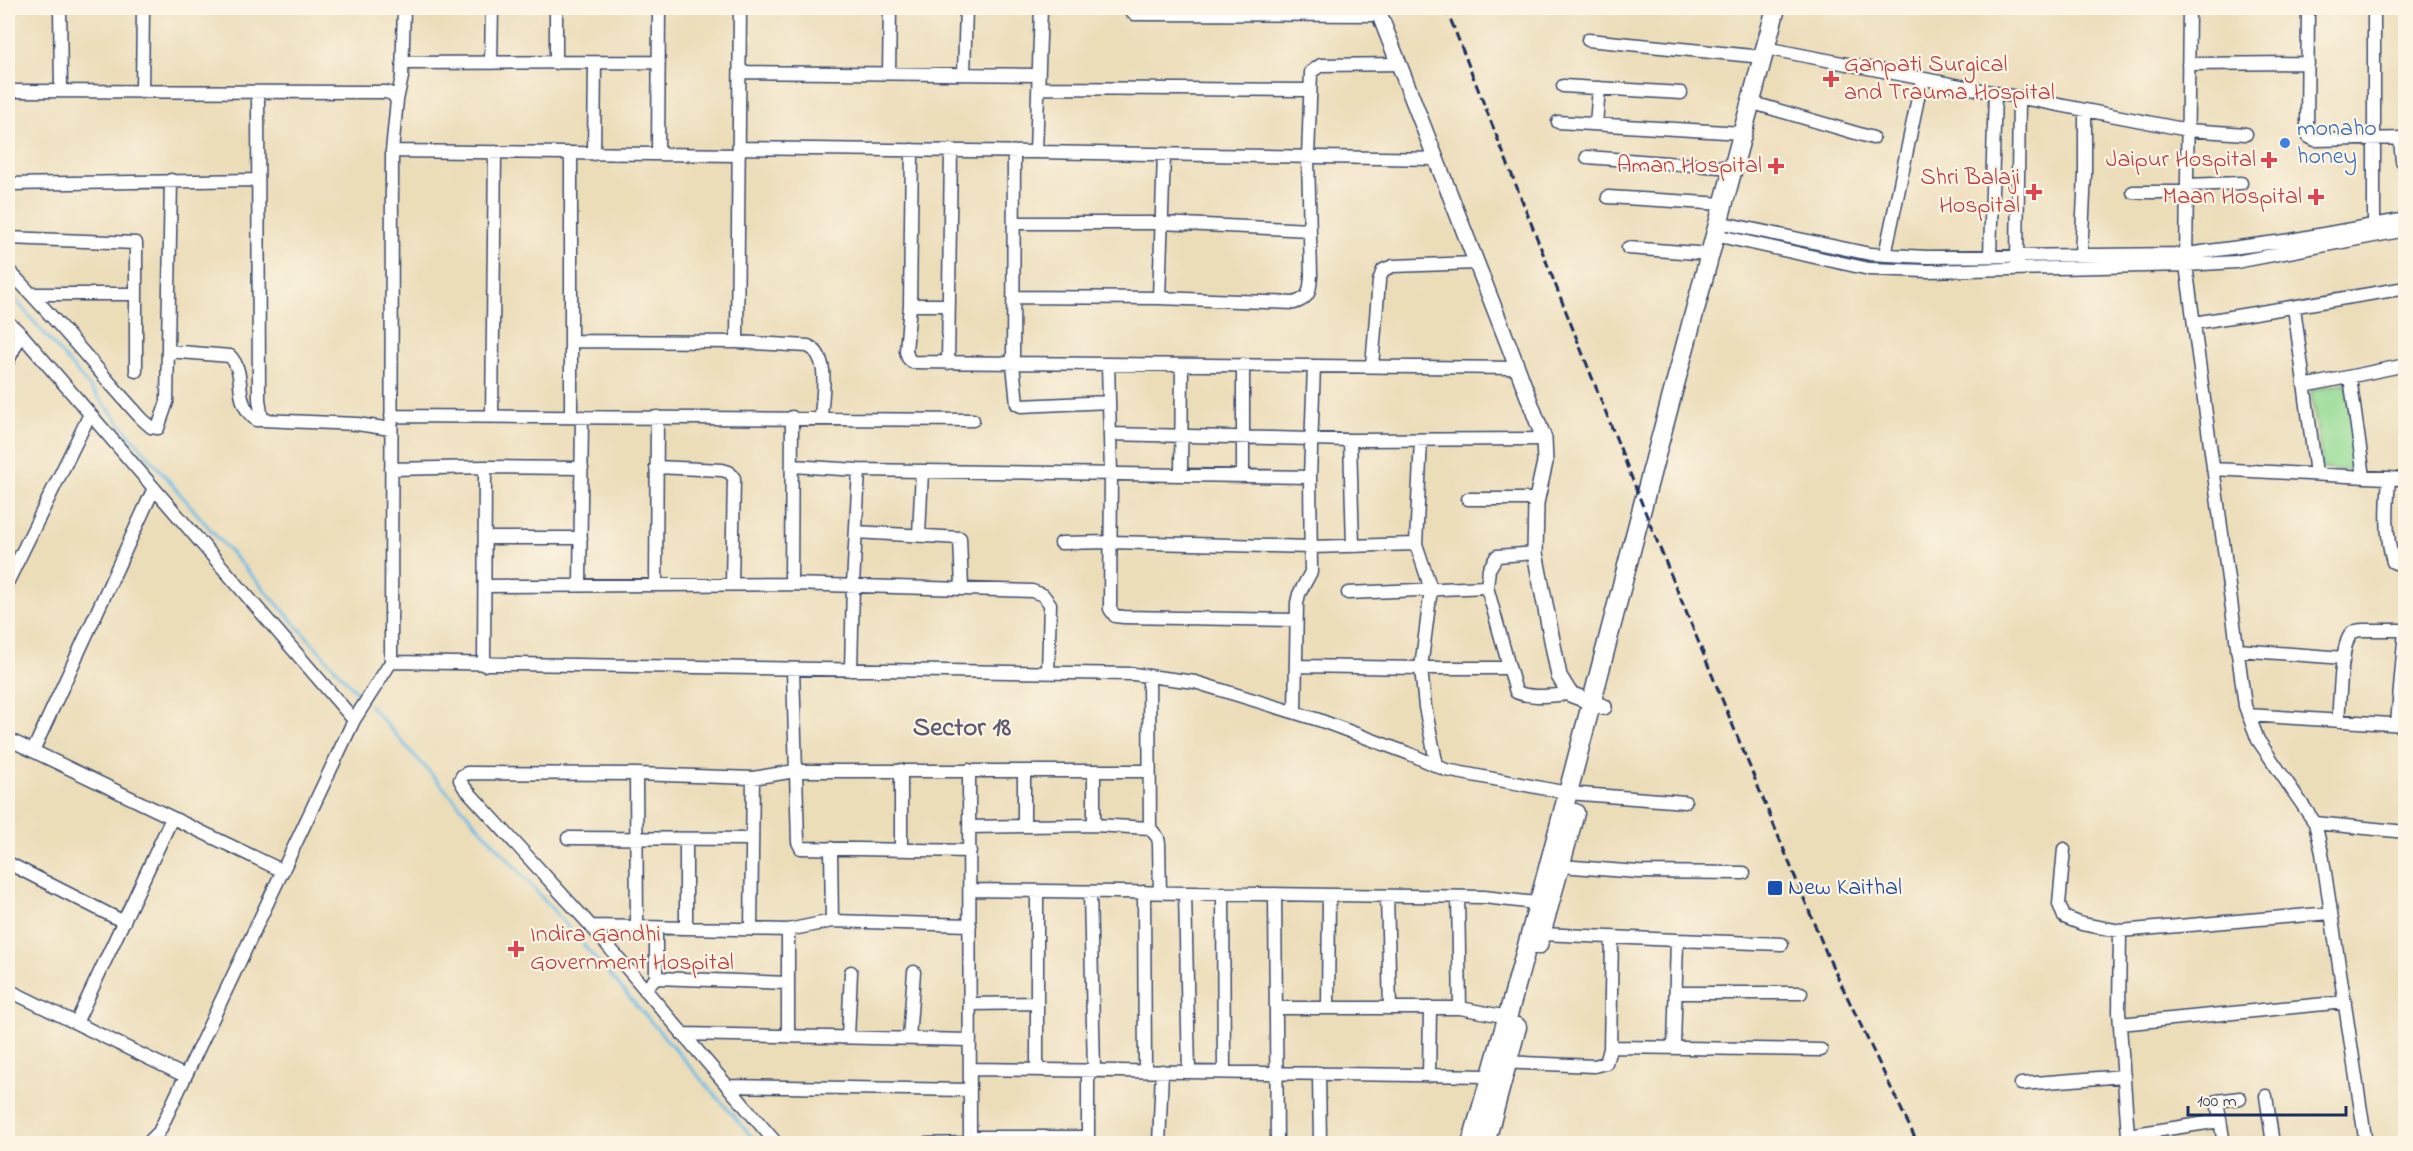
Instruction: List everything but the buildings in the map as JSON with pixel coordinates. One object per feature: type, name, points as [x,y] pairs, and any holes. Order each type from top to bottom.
[{"type":"main road","points":[[1485,1143],[1508,1017],[1574,793],[1722,230],[1760,105],[1776,8]]},
{"type":"main road","points":[[1598,705],[1710,254],[1722,230],[1724,204],[1742,133],[1787,8]]},
{"type":"main road","points":[[1471,1143],[1541,934],[1543,904],[1561,866],[1574,793]]},
{"type":"street","points":[[60,8],[61,91]]},
{"type":"street","points":[[142,92],[143,8]]},
{"type":"street","points":[[147,1143],[159,1138],[185,1076],[357,716],[391,662],[392,151],[403,63],[404,8]]},
{"type":"street","points":[[491,63],[492,8]]},
{"type":"street","points":[[556,8],[556,63]]},
{"type":"street","points":[[658,154],[659,8]]},
{"type":"street","points":[[737,342],[740,8]]},
{"type":"street","points":[[889,73],[890,8]]},
{"type":"street","points":[[964,74],[966,8]]},
{"type":"street","points":[[1036,152],[1041,8]]},
{"type":"street","points":[[1127,8],[1134,14],[1378,11],[1544,439],[1545,462],[1537,499],[1535,553],[1559,676],[1570,694]]},
{"type":"street","points":[[2189,8],[2186,260],[2245,706],[2258,740],[2314,823],[2322,853],[2366,1143]]},
{"type":"street","points":[[2308,8],[2307,128],[2311,139],[2403,139],[2402,161],[2406,165]]},
{"type":"street","points":[[2374,8],[2374,225]]},
{"type":"street","points":[[1588,40],[1769,53],[1922,79],[2188,130],[2246,134]]},
{"type":"street","points":[[403,63],[659,63]]},
{"type":"street","points":[[594,154],[596,63]]},
{"type":"street","points":[[2188,64],[2308,63]]},
{"type":"street","points":[[1013,297],[1159,298],[1294,303],[1307,297],[1310,292],[1308,158],[1311,72],[1321,65],[1400,64]]},
{"type":"street","points":[[740,72],[964,74],[1039,81],[1310,90]]},
{"type":"street","points":[[1885,255],[1922,79]]},
{"type":"street","points":[[1563,86],[1681,93]]},
{"type":"street","points":[[1596,124],[1599,88]]},
{"type":"street","points":[[8,91],[386,92],[392,94],[397,100]]},
{"type":"street","points":[[258,92],[259,399],[262,420]]},
{"type":"street","points":[[1990,255],[1995,93]]},
{"type":"street","points":[[2017,269],[2019,97]]},
{"type":"street","points":[[1760,105],[1873,138]]},
{"type":"street","points":[[2081,255],[2085,110]]},
{"type":"street","points":[[1558,122],[1742,133]]},
{"type":"street","points":[[912,150],[910,305],[906,351],[912,362],[1517,368]]},
{"type":"street","points":[[392,151],[658,154],[951,150],[1437,159]]},
{"type":"street","points":[[948,363],[951,150]]},
{"type":"street","points":[[492,416],[495,152]]},
{"type":"street","points":[[1014,152],[1013,364],[1017,404],[1022,406],[1109,402]]},
{"type":"street","points":[[572,153],[571,341],[582,468],[580,585]]},
{"type":"street","points":[[1159,298],[1164,155]]},
{"type":"street","points":[[1587,157],[1733,168]]},
{"type":"street","points":[[8,270],[142,419],[155,428],[161,424],[167,402],[171,180]]},
{"type":"street","points":[[8,183],[258,180]]},
{"type":"street","points":[[2133,192],[2241,183]]},
{"type":"street","points":[[1608,197],[1724,204]]},
{"type":"street","points":[[1722,230],[1869,269],[1927,271],[2017,269],[2186,260],[2406,219]]},
{"type":"street","points":[[1015,223],[1161,224],[1310,230]]},
{"type":"street","points":[[1722,230],[1885,255],[2081,255],[2236,262],[2406,230]]},
{"type":"street","points":[[8,238],[135,242],[137,245],[136,371]]},
{"type":"street","points":[[1628,248],[1710,254]]},
{"type":"street","points":[[1372,366],[1379,281],[1383,270],[1393,266],[1476,263]]},
{"type":"street","points":[[2194,323],[2406,288]]},
{"type":"street","points":[[32,294],[136,294]]},
{"type":"street","points":[[910,305],[949,305]]},
{"type":"street","points":[[2294,307],[2316,474]]},
{"type":"street","points":[[8,322],[357,716]]},
{"type":"street","points":[[8,361],[21,334]]},
{"type":"street","points":[[571,341],[737,342],[808,346],[815,349],[822,361],[821,417]]},
{"type":"street","points":[[168,351],[230,356],[236,363],[243,407],[256,420],[357,424],[492,416],[973,420]]},
{"type":"street","points":[[1108,365],[1111,474],[1108,599],[1110,609],[1115,615],[1296,620]]},
{"type":"street","points":[[1181,475],[1182,365]]},
{"type":"street","points":[[1243,365],[1243,476]]},
{"type":"street","points":[[2304,386],[2406,365]]},
{"type":"street","points":[[1294,712],[1296,620],[1299,594],[1311,572],[1310,477],[1314,366]]},
{"type":"street","points":[[2350,377],[2364,477]]},
{"type":"street","points":[[8,581],[90,414]]},
{"type":"street","points":[[656,585],[657,417]]},
{"type":"street","points":[[791,584],[792,417]]},
{"type":"street","points":[[1110,434],[1350,440],[1544,439]]},
{"type":"street","points":[[1350,440],[1353,546]]},
{"type":"street","points":[[1421,440],[1416,544],[1431,589],[1421,668],[1425,707],[1437,766]]},
{"type":"street","points":[[792,466],[860,470],[1310,477]]},
{"type":"street","points":[[484,665],[485,467]]},
{"type":"street","points":[[656,467],[722,470],[729,472],[734,478],[732,584]]},
{"type":"street","points":[[391,469],[582,468]]},
{"type":"street","points":[[2213,469],[2406,479]]},
{"type":"street","points":[[851,670],[853,585],[860,470]]},
{"type":"street","points":[[919,535],[922,471]]},
{"type":"street","points":[[2388,478],[2387,523],[2390,551],[2393,562],[2406,567]]},
{"type":"street","points":[[33,751],[154,488]]},
{"type":"street","points":[[1468,500],[1537,499]]},
{"type":"street","points":[[856,532],[960,538],[962,588]]},
{"type":"street","points":[[485,538],[581,538]]},
{"type":"street","points":[[1061,543],[1111,542],[1311,548],[1416,544]]},
{"type":"street","points":[[1535,553],[1497,556],[1489,569],[1487,587],[1516,692],[1524,696],[1570,694],[1598,705]]},
{"type":"street","points":[[485,586],[791,584],[1032,591],[1043,595],[1050,604],[1048,672]]},
{"type":"street","points":[[1348,593],[1487,587]]},
{"type":"street","points":[[2248,715],[2338,721],[2401,725],[2405,630],[2356,631],[2350,636],[2344,658],[2338,721]]},
{"type":"street","points":[[2237,650],[2344,658]]},
{"type":"street","points":[[391,662],[1149,675],[1195,682],[1294,712],[1437,766],[1462,773],[1574,793],[1685,802]]},
{"type":"street","points":[[1296,666],[1509,668]]},
{"type":"street","points":[[794,669],[795,771],[798,842],[801,848],[970,851]]},
{"type":"street","points":[[1149,675],[1150,828],[1158,838],[1159,844],[1160,892]]},
{"type":"street","points":[[8,739],[283,871]]},
{"type":"street","points":[[901,770],[901,849]]},
{"type":"street","points":[[969,770],[970,1141]]},
{"type":"street","points":[[777,1143],[591,926],[460,780],[462,776],[467,774],[636,774],[753,778],[795,771],[1149,771]]},
{"type":"street","points":[[1024,771],[1024,825]]},
{"type":"street","points":[[1094,771],[1094,825]]},
{"type":"street","points":[[636,774],[637,927]]},
{"type":"street","points":[[751,929],[753,778]]},
{"type":"street","points":[[76,1023],[172,818]]},
{"type":"street","points":[[2314,823],[2406,832]]},
{"type":"street","points":[[969,827],[1094,825],[1150,828]]},
{"type":"street","points":[[568,838],[752,839]]},
{"type":"street","points":[[686,839],[686,928]]},
{"type":"street","points":[[831,848],[832,921]]},
{"type":"street","points":[[2064,849],[2059,904],[2064,917],[2082,924],[2120,931],[2331,913]]},
{"type":"street","points":[[8,863],[124,922]]},
{"type":"street","points":[[1561,866],[1638,872],[1744,873]]},
{"type":"street","points":[[970,890],[1458,897],[1506,899],[1543,904]]},
{"type":"street","points":[[1037,891],[1037,1070]]},
{"type":"street","points":[[924,1143],[1088,1140],[1091,1070],[1090,892]]},
{"type":"street","points":[[1144,892],[1145,1071]]},
{"type":"street","points":[[1185,892],[1189,1072]]},
{"type":"street","points":[[1223,893],[1224,1072]]},
{"type":"street","points":[[1275,894],[1277,1143]]},
{"type":"street","points":[[1328,1008],[1329,895]]},
{"type":"street","points":[[1387,896],[1390,1008]]},
{"type":"street","points":[[1458,897],[1460,1008]]},
{"type":"street","points":[[591,926],[788,930],[832,921],[970,925]]},
{"type":"street","points":[[645,990],[656,978],[656,928]]},
{"type":"street","points":[[788,930],[788,1036]]},
{"type":"street","points":[[2120,931],[2120,1024],[2128,1139],[2220,1121]]},
{"type":"street","points":[[1541,934],[1782,944]]},
{"type":"street","points":[[970,1069],[1429,1076],[1498,1067],[1594,1066],[1606,1063],[1610,1049],[1612,938]]},
{"type":"street","points":[[1674,1047],[1677,940]]},
{"type":"street","points":[[848,1037],[851,972]]},
{"type":"street","points":[[909,1038],[914,972]]},
{"type":"street","points":[[656,978],[788,983]]},
{"type":"street","points":[[8,990],[185,1076]]},
{"type":"street","points":[[1676,993],[1801,993]]},
{"type":"street","points":[[2120,1024],[2345,1002]]},
{"type":"street","points":[[970,1004],[1037,1003]]},
{"type":"street","points":[[1277,1008],[1460,1008],[1508,1017]]},
{"type":"street","points":[[1429,1076],[1430,1008]]},
{"type":"street","points":[[682,1034],[970,1040]]},
{"type":"street","points":[[1610,1049],[1614,1047],[1674,1047],[1821,1050]]},
{"type":"street","points":[[1160,1143],[1162,1071]]},
{"type":"street","points":[[1319,1073],[1320,1143]]},
{"type":"street","points":[[2021,1084],[2124,1076]]},
{"type":"street","points":[[727,1086],[970,1090]]},
{"type":"street","points":[[2266,1096],[2273,1143]]},
{"type":"street","points":[[2224,1143],[2217,1101],[2240,1098]]},
{"type":"green space","points":[[2346,383],[2360,471],[2323,469],[2311,390]]},
{"type":"waterway","points":[[8,291],[216,536],[362,698]]},
{"type":"waterway","points":[[369,705],[517,869],[758,1144]]},
{"type":"railway","points":[[1446,8],[1650,524],[1828,957],[1918,1144]]},
{"type":"place","name":"Ganpati Surgical and Trauma Hospital","points":[[1831,79]]},
{"type":"place","name":"monaho honey","points":[[2285,143]]},
{"type":"place","name":"Jaipur Hospital","points":[[2269,160]]},
{"type":"place","name":"Aman Hospital","points":[[1776,166]]},
{"type":"place","name":"Shri Balaji Hospital","points":[[2034,192]]},
{"type":"place","name":"Maan Hospital","points":[[2316,197]]},
{"type":"place","name":"New Kaithal","points":[[1775,888]]},
{"type":"place","name":"Indira Gandhi Government Hospital","points":[[516,949]]},
{"type":"district","name":"Sector 18","points":[[962,728]]}]
